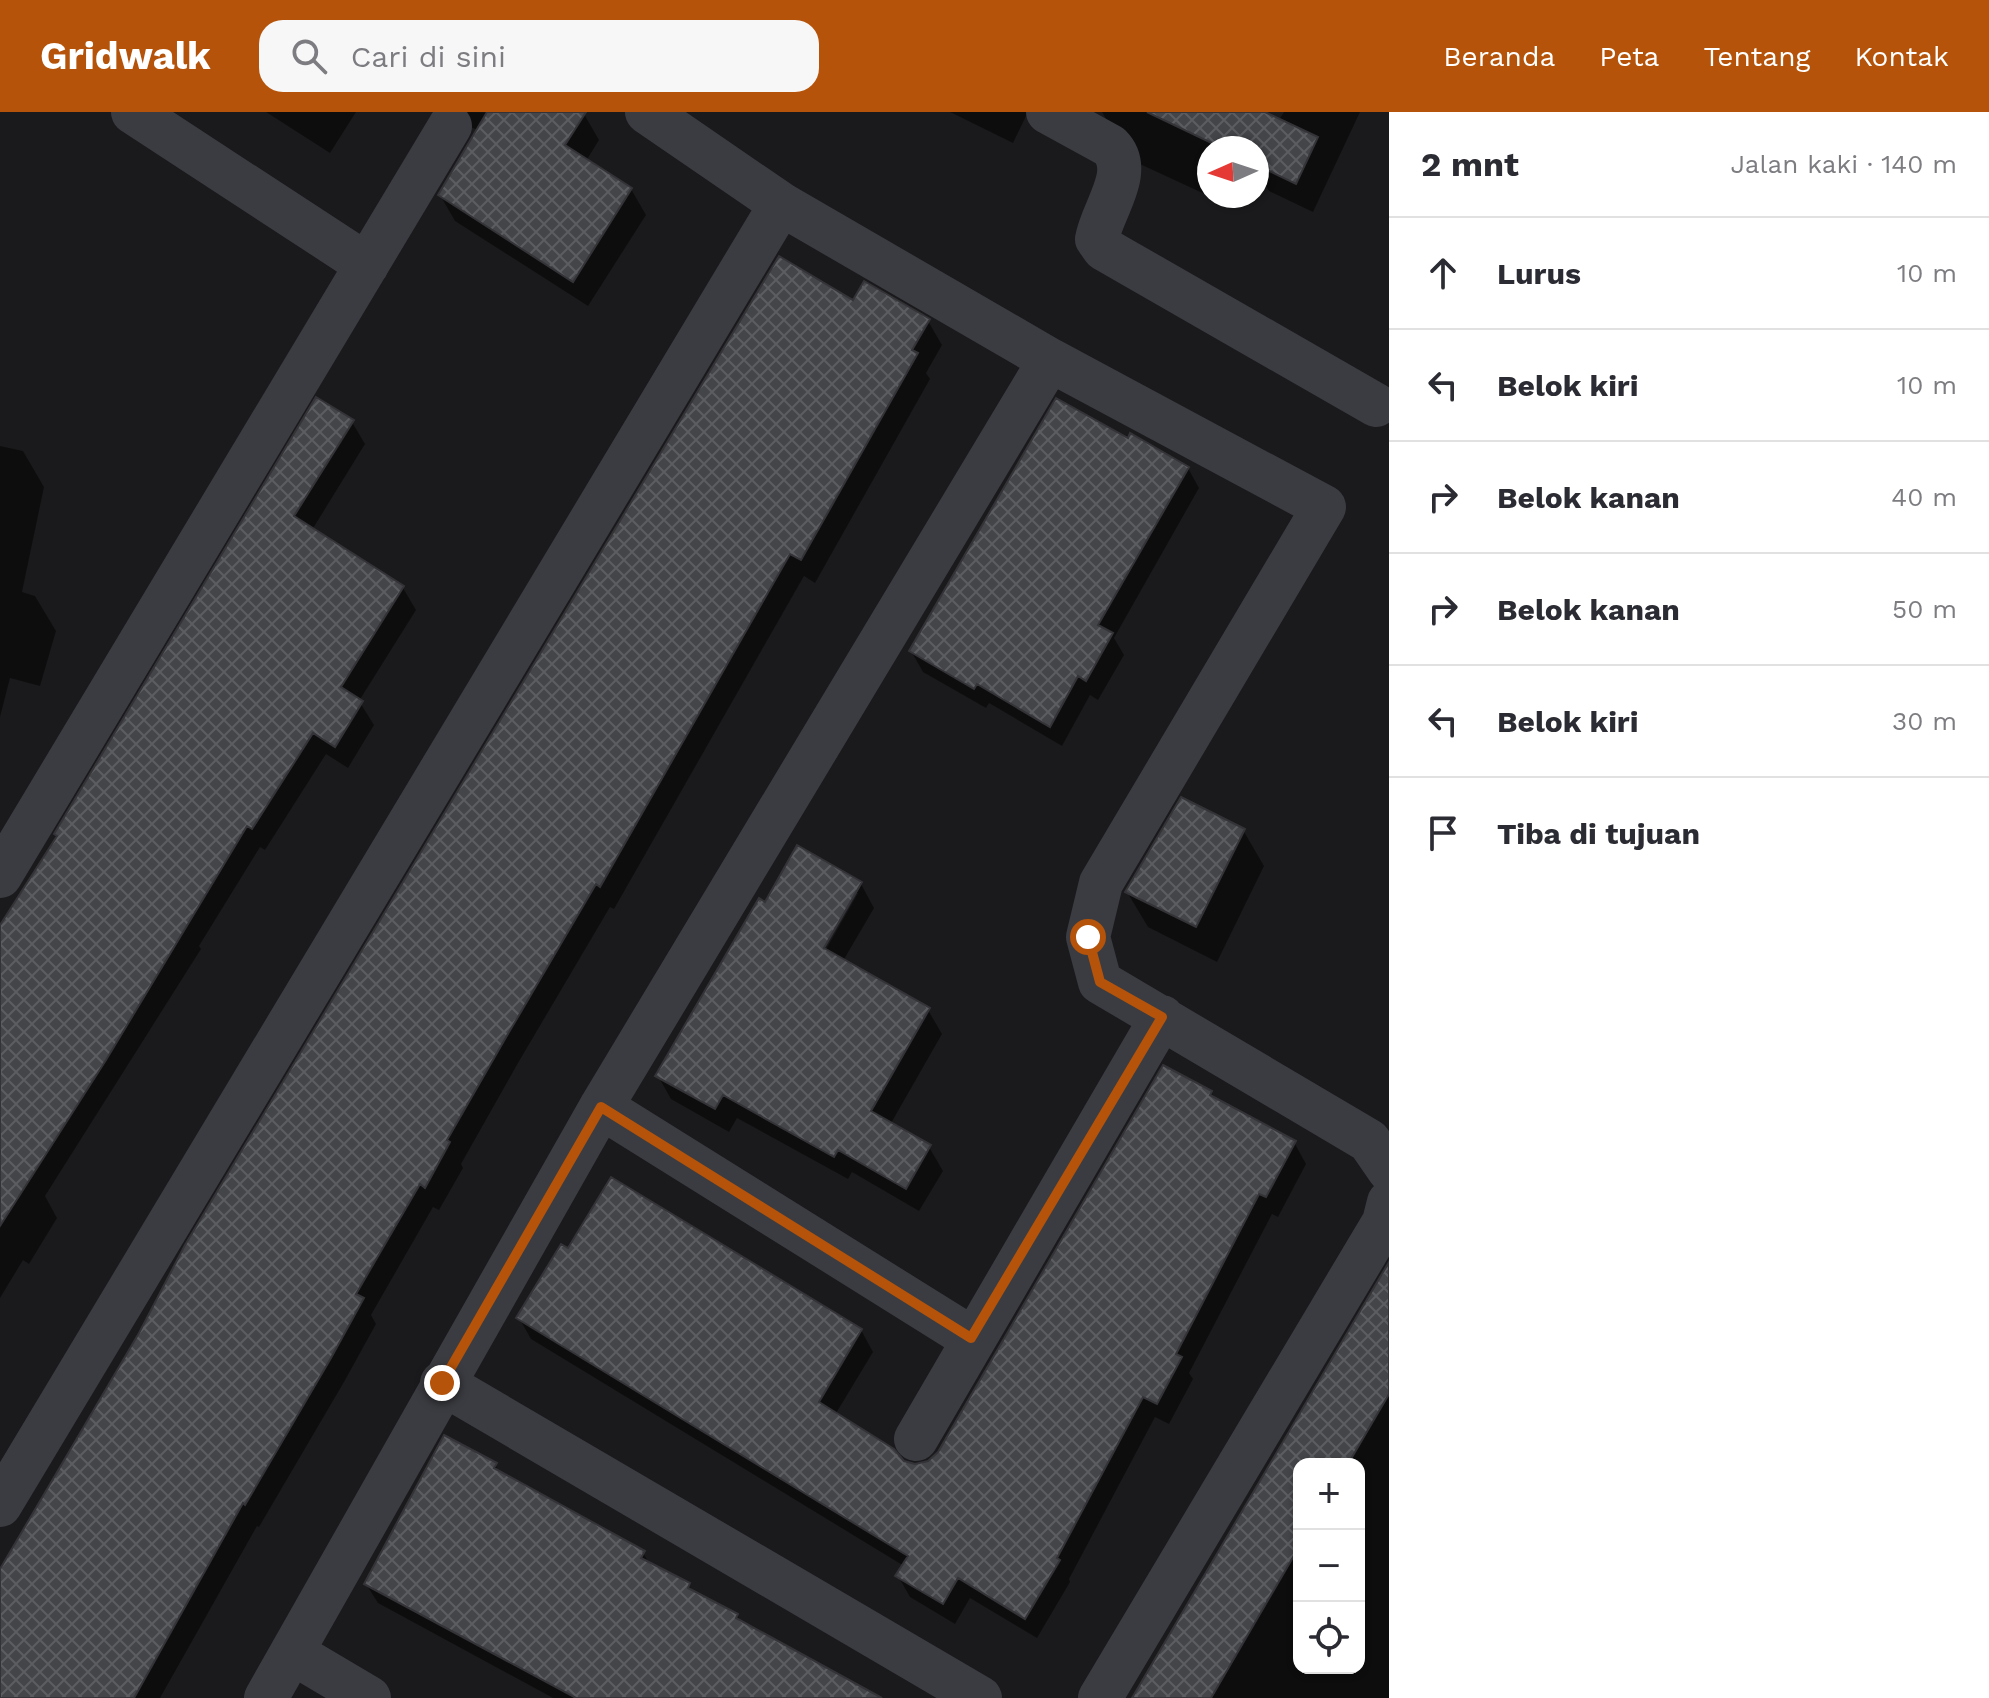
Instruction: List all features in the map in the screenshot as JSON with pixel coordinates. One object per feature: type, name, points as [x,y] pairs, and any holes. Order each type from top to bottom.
[{"type":"street","points":[[133,112],[367,265]]},
{"type":"street","points":[[647,112],[781,204],[1050,360],[1324,507],[1101,883],[1088,937],[1100,982],[1369,1141],[1389,1170]]},
{"type":"street","points":[[1066,116],[1118,154],[1120,174],[1097,239],[1104,249],[1376,405]]},
{"type":"street","points":[[2,870],[450,126]]},
{"type":"street","points":[[0,1505],[781,204]]},
{"type":"street","points":[[266,1698],[601,1107],[1050,360]]},
{"type":"street","points":[[916,1439],[971,1338],[1162,1017]]},
{"type":"street","points":[[601,1107],[971,1338]]},
{"type":"street","points":[[1100,1698],[1384,1222],[1389,1202]]},
{"type":"street","points":[[442,1383],[980,1698]]},
{"type":"street","points":[[293,1653],[369,1698]]},
{"type":"building","points":[[487,112],[586,112],[565,145],[632,188],[573,282],[438,195]]},
{"type":"building","points":[[1147,112],[1265,112],[1318,137],[1296,184],[1269,171],[1269,136],[1197,136]]},
{"type":"building","points":[[779,256],[853,300],[864,281],[930,319],[912,350],[918,353],[801,560],[790,554],[600,887],[596,884],[505,1039],[447,1140],[450,1142],[425,1188],[420,1184],[356,1294],[364,1298],[331,1358],[245,1505],[243,1503],[134,1698],[0,1698],[0,1569],[139,1333],[185,1245]]},
{"type":"building","points":[[316,397],[354,420],[294,516],[404,586],[341,687],[363,701],[335,747],[313,733],[252,829],[247,826],[106,1060],[0,1226],[0,925],[57,836],[54,834]]},
{"type":"building","points":[[1056,398],[1128,438],[1130,433],[1189,467],[1098,625],[1113,633],[1086,681],[1078,676],[1050,727],[977,684],[974,689],[909,651]]},
{"type":"building","points":[[1181,797],[1245,829],[1196,927],[1125,892]]},
{"type":"building","points":[[797,845],[862,882],[824,948],[930,1008],[871,1111],[931,1145],[906,1189],[838,1150],[834,1157],[723,1095],[715,1109],[655,1076],[759,898],[765,902]]},
{"type":"building","points":[[1163,1065],[1212,1091],[1210,1095],[1296,1141],[1266,1197],[1259,1194],[1176,1354],[1182,1357],[1157,1404],[1143,1397],[1057,1558],[1060,1560],[1025,1619],[958,1578],[943,1604],[895,1576],[908,1556],[516,1318],[561,1244],[568,1248],[611,1177],[862,1329],[819,1402],[894,1449],[904,1461],[915,1464],[928,1461],[938,1452]]},
{"type":"building","points":[[1389,1262],[1389,1394],[1352,1458],[1293,1458],[1293,1557],[1211,1698],[1132,1698]]},
{"type":"building","points":[[444,1435],[497,1463],[494,1468],[645,1551],[641,1558],[690,1583],[688,1588],[738,1614],[736,1618],[882,1698],[576,1698],[364,1584]]},
{"type":"route","points":[[442,1383],[601,1107],[971,1338],[1162,1017],[1100,982],[1088,937]]}]
